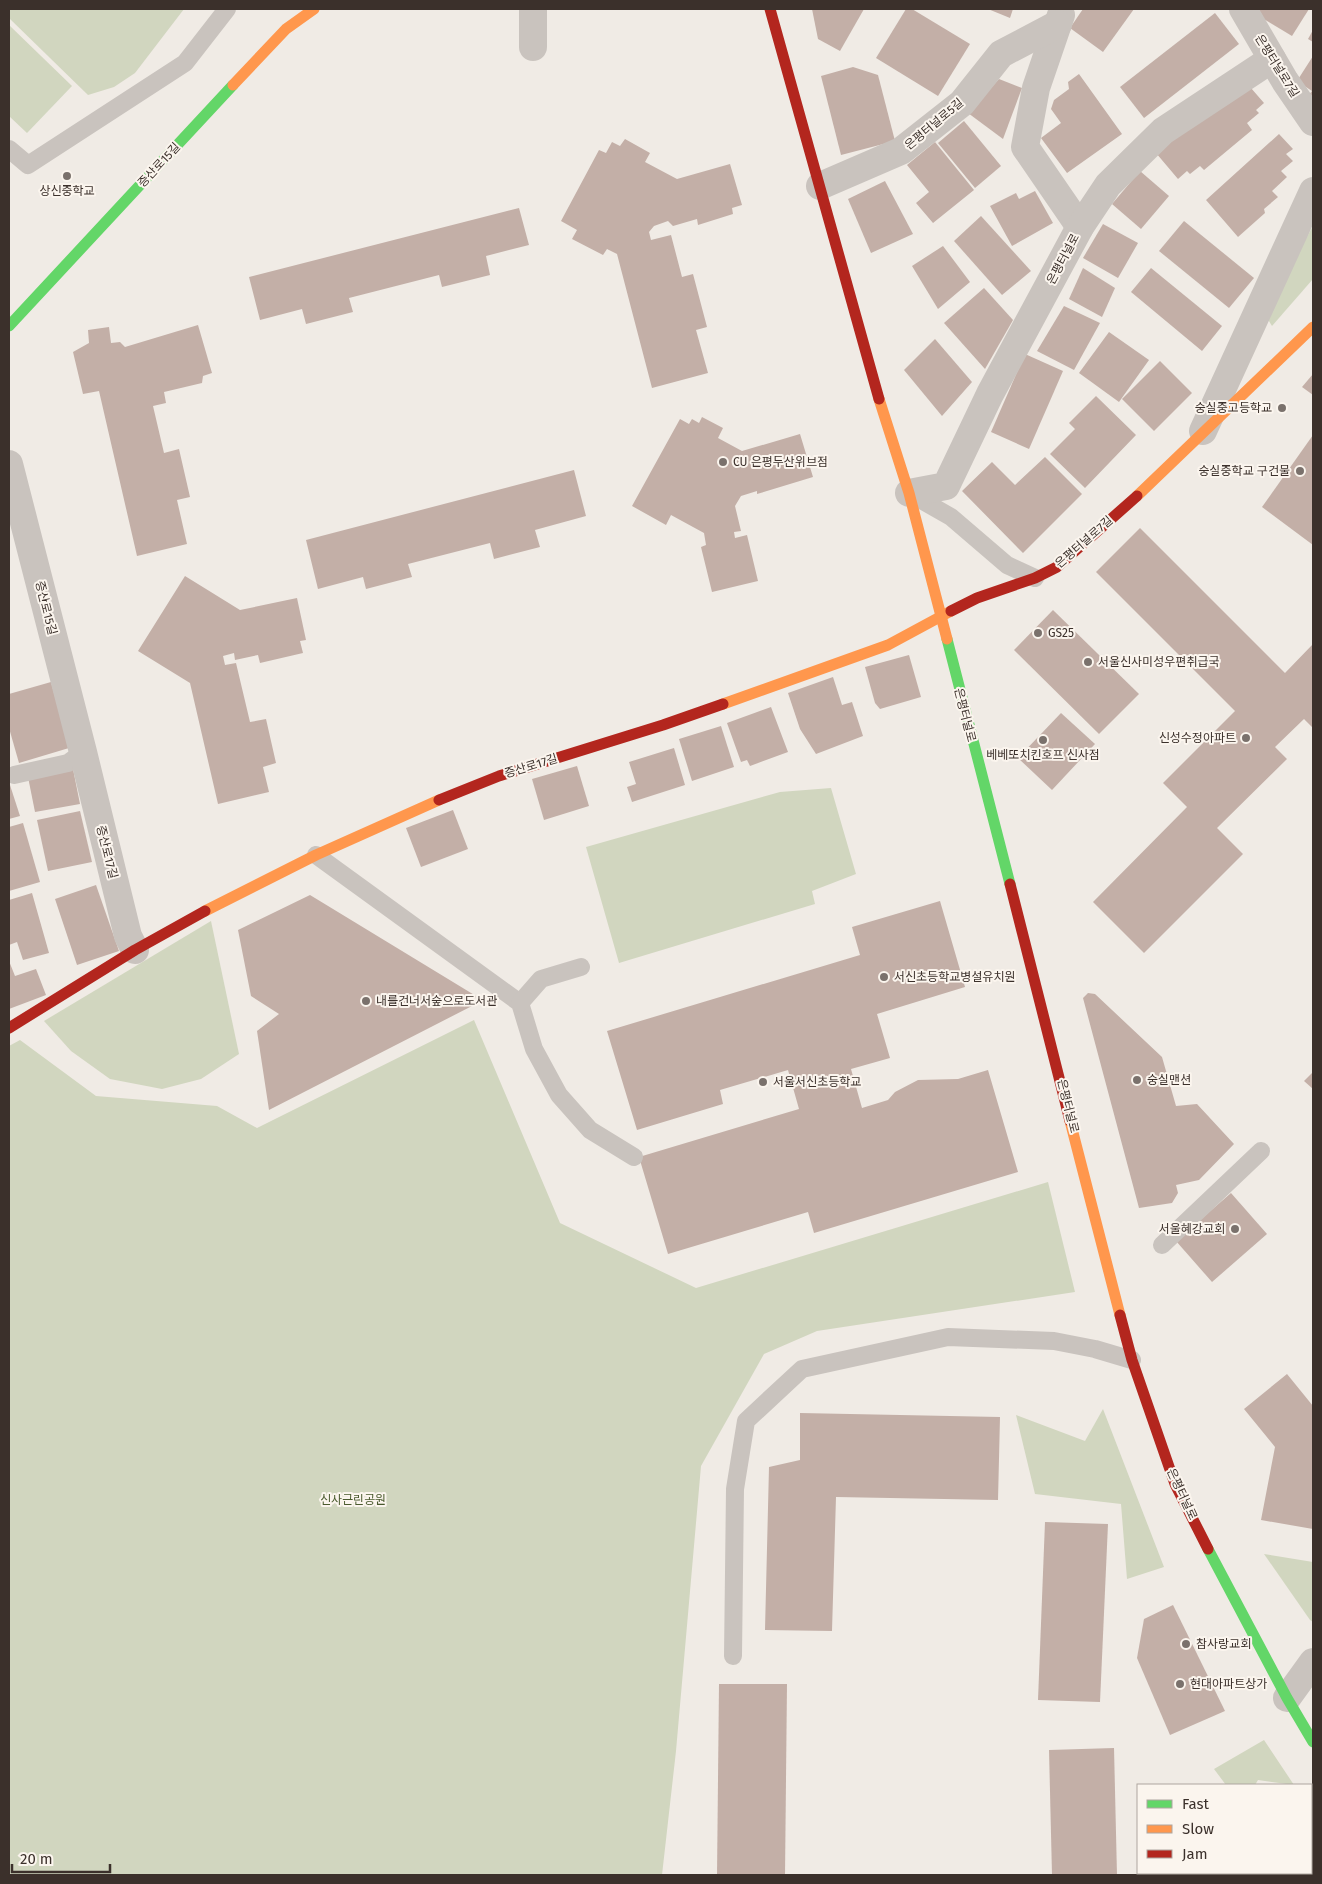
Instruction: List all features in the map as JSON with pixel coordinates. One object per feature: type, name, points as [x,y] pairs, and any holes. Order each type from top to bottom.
[{"type":"main road","name":"증산로15길","points":[[9,326],[286,29],[314,9]]},
{"type":"main road","name":"은평터널로","points":[[770,9],[882,409],[909,493],[1132,1360],[1175,1484],[1287,1698],[1313,1742]]},
{"type":"main road","name":"은평터널로7길","points":[[940,616],[977,598],[1035,578],[1057,567],[1155,480],[1203,431],[1313,327]]},
{"type":"main road","name":"증산로17길","points":[[9,1028],[135,950],[222,902],[316,855],[437,801],[499,776],[663,725],[888,645],[940,616]]},
{"type":"street","points":[[533,9],[533,47]]},
{"type":"street","name":"은평터널로7길","points":[[1242,9],[1285,81],[1313,122]]},
{"type":"street","name":"은평터널로5길","points":[[820,186],[901,151],[962,103],[1001,54],[1060,16]]},
{"type":"street","name":"은평터널로5길","points":[[1060,16],[1036,88],[1025,147],[1080,228]]},
{"type":"street","name":"은평터널로","points":[[909,493],[946,486],[990,394],[1080,228],[1108,185],[1163,131],[1272,59]]},
{"type":"street","name":"은평터널로7길","points":[[1203,431],[1313,191]]},
{"type":"street","name":"증산로15길","points":[[9,464],[83,752]]},
{"type":"street","name":"증산로17길","points":[[83,752],[128,936],[135,950]]},
{"type":"street","points":[[1287,1698],[1313,1662]]},
{"type":"street","points":[[1287,1698],[1313,1682]]},
{"type":"lane","points":[[9,149],[28,164],[53,148],[185,63],[227,9]]},
{"type":"lane","points":[[909,493],[951,517],[1007,565],[1035,578]]},
{"type":"lane","points":[[14,775],[68,763],[83,752]]},
{"type":"lane","points":[[316,855],[520,1003],[534,1049],[560,1095],[590,1130],[634,1157]]},
{"type":"lane","points":[[520,1003],[541,979],[581,967]]},
{"type":"lane","points":[[1162,1245],[1261,1151]]},
{"type":"lane","points":[[732,1656],[735,1489],[746,1421],[802,1369],[948,1337],[1054,1341],[1095,1349],[1132,1360]]},
{"type":"green space","points":[[9,9],[184,9],[135,73],[114,87],[88,95],[9,18]]},
{"type":"green space","points":[[9,25],[72,86],[27,133],[9,116]]},
{"type":"green space","points":[[1313,226],[1313,279],[1272,326],[1264,313]]},
{"type":"green space","points":[[831,788],[856,874],[812,891],[815,904],[619,963],[586,847],[780,792]]},
{"type":"green space","points":[[211,921],[239,1054],[201,1079],[162,1089],[110,1079],[71,1051],[44,1021]]},
{"type":"green space","name":"신사근린공원","points":[[474,1020],[560,1223],[696,1288],[1048,1182],[1075,1292],[817,1331],[764,1354],[701,1466],[676,1751],[662,1875],[9,1875],[9,1046],[20,1040],[96,1096],[217,1106],[257,1128]]},
{"type":"green space","points":[[1103,1409],[1164,1567],[1127,1579],[1121,1504],[1035,1494],[1016,1415],[1085,1441]]},
{"type":"green space","points":[[1264,1554],[1313,1562],[1313,1622],[1310,1620]]},
{"type":"green space","points":[[1264,1740],[1293,1784],[1258,1780],[1256,1784],[1225,1784],[1214,1769]]},
{"type":"building","points":[[812,9],[864,9],[840,51],[818,39]]},
{"type":"building","points":[[906,9],[912,9],[970,44],[938,96],[876,58]]},
{"type":"building","points":[[988,9],[1013,9],[1010,18]]},
{"type":"building","points":[[1083,9],[1134,9],[1103,52],[1070,28]]},
{"type":"building","points":[[1257,9],[1309,9],[1292,36],[1254,13]]},
{"type":"building","points":[[1215,13],[1239,44],[1144,118],[1120,87]]},
{"type":"building","points":[[1313,30],[1313,42],[1308,39]]},
{"type":"building","points":[[1313,56],[1313,100],[1308,96],[1312,91],[1297,81]]},
{"type":"building","points":[[853,67],[878,75],[895,141],[841,155],[821,76]]},
{"type":"building","points":[[1079,74],[1122,134],[1067,173],[1041,138],[1061,123],[1051,109],[1054,100],[1069,89],[1068,82]]},
{"type":"building","points":[[999,79],[1022,88],[1003,139],[968,113]]},
{"type":"building","points":[[1244,80],[1264,103],[1256,110],[1259,113],[1247,123],[1252,130],[1204,170],[1200,166],[1190,174],[1187,171],[1178,179],[1156,153]]},
{"type":"building","points":[[964,121],[1001,166],[975,188],[938,143]]},
{"type":"building","points":[[1279,134],[1293,149],[1286,154],[1293,161],[1281,171],[1287,177],[1272,191],[1278,197],[1264,209],[1265,213],[1238,237],[1206,200]]},
{"type":"building","points":[[625,139],[650,153],[645,162],[677,179],[730,164],[742,205],[732,208],[733,214],[698,225],[697,219],[673,226],[668,221],[654,226],[649,232],[651,240],[671,235],[682,277],[693,274],[707,327],[696,330],[708,373],[652,388],[617,254],[607,249],[603,255],[572,239],[577,230],[561,221],[599,150],[606,153],[612,142],[620,146]]},
{"type":"building","points":[[935,142],[974,190],[933,223],[916,203],[929,192],[907,165]]},
{"type":"building","points":[[1140,171],[1169,196],[1141,229],[1112,204]]},
{"type":"building","points":[[885,181],[913,234],[871,253],[848,199]]},
{"type":"building","points":[[1035,191],[1053,223],[1012,246],[990,206],[1016,193],[1019,199]]},
{"type":"building","points":[[519,208],[529,245],[486,256],[490,275],[442,287],[439,275],[349,298],[353,312],[306,324],[302,309],[260,320],[249,277]]},
{"type":"building","points":[[981,216],[1031,271],[1002,295],[954,241]]},
{"type":"building","points":[[1184,221],[1254,278],[1229,308],[1159,251]]},
{"type":"building","points":[[1103,224],[1138,243],[1118,278],[1083,258]]},
{"type":"building","points":[[943,246],[970,282],[938,309],[912,266]]},
{"type":"building","points":[[1083,268],[1115,288],[1102,317],[1069,299]]},
{"type":"building","points":[[1151,268],[1222,326],[1202,351],[1131,292]]},
{"type":"building","points":[[984,288],[1013,320],[985,369],[944,323]]},
{"type":"building","points":[[1064,306],[1100,323],[1074,370],[1037,351]]},
{"type":"building","points":[[198,325],[212,373],[203,376],[202,383],[164,392],[166,403],[153,406],[164,453],[179,449],[190,497],[177,500],[187,544],[137,556],[99,391],[83,394],[73,352],[89,343],[88,330],[109,327],[111,343],[120,342],[125,347]]},
{"type":"building","points":[[1109,332],[1149,360],[1119,402],[1079,373]]},
{"type":"building","points":[[935,339],[972,382],[942,416],[904,370]]},
{"type":"building","points":[[1025,354],[1063,371],[1029,449],[991,432]]},
{"type":"building","points":[[1160,361],[1192,393],[1154,431],[1122,399]]},
{"type":"building","points":[[1313,374],[1313,395],[1302,387]]},
{"type":"building","points":[[1096,396],[1136,435],[1085,488],[1050,454],[1075,429],[1069,423]]},
{"type":"building","points":[[702,417],[723,428],[718,438],[742,451],[800,434],[813,477],[757,494],[757,491],[741,496],[735,506],[741,531],[734,532],[735,538],[747,535],[758,581],[712,592],[701,547],[706,545],[704,533],[671,515],[666,525],[632,506],[680,419],[689,424],[692,419],[699,423]]},
{"type":"building","name":"숭실중학교 구건물","points":[[1313,435],[1313,545],[1262,507]]},
{"type":"building","points":[[1045,457],[1082,494],[1023,553],[962,491],[992,462],[1015,485]]},
{"type":"building","points":[[574,470],[586,516],[535,530],[540,547],[494,559],[490,543],[408,564],[412,577],[366,589],[363,577],[318,589],[306,540]]},
{"type":"building","name":"신성수정아파트","points":[[1140,528],[1285,673],[1313,644],[1313,728],[1304,719],[1275,747],[1287,759],[1217,828],[1243,854],[1144,953],[1093,902],[1187,807],[1163,783],[1235,711],[1096,572]]},
{"type":"building","points":[[185,576],[240,610],[297,598],[306,640],[300,641],[303,653],[260,663],[258,655],[235,660],[234,653],[223,656],[225,665],[236,663],[250,722],[266,719],[276,763],[263,767],[269,792],[218,804],[190,683],[138,651]]},
{"type":"building","points":[[1053,610],[1139,694],[1099,734],[1014,650]]},
{"type":"building","points":[[909,655],[921,697],[880,709],[875,703],[865,667]]},
{"type":"building","points":[[833,677],[842,705],[852,702],[863,736],[816,754],[800,729],[788,693]]},
{"type":"building","points":[[51,682],[69,748],[19,763],[9,728],[9,694]]},
{"type":"building","points":[[771,707],[788,752],[750,766],[747,760],[741,762],[727,723]]},
{"type":"building","points":[[1061,713],[1095,744],[1052,790],[1018,758]]},
{"type":"building","points":[[721,726],[734,767],[692,781],[679,739]]},
{"type":"building","points":[[674,748],[685,785],[632,802],[627,787],[636,784],[629,762]]},
{"type":"building","points":[[577,766],[589,806],[544,820],[532,779]]},
{"type":"building","points":[[73,769],[80,804],[35,812],[28,777]]},
{"type":"building","points":[[9,782],[20,816],[9,819]]},
{"type":"building","points":[[453,810],[468,849],[421,867],[406,828]]},
{"type":"building","points":[[80,811],[92,862],[48,871],[37,820]]},
{"type":"building","points":[[23,823],[40,882],[9,891],[9,827]]},
{"type":"building","points":[[96,885],[119,951],[77,965],[55,899]]},
{"type":"building","points":[[32,893],[49,953],[23,960],[17,942],[9,945],[9,900]]},
{"type":"building","name":"내를건너서숲으로도서관","points":[[310,895],[476,996],[472,1006],[269,1110],[257,1031],[279,1014],[251,996],[238,930]]},
{"type":"building","points":[[940,901],[965,987],[877,1014],[890,1058],[851,1069],[862,1108],[888,1100],[895,1092],[918,1080],[958,1079],[988,1070],[1018,1172],[814,1233],[808,1212],[668,1254],[639,1157],[799,1109],[788,1070],[720,1090],[723,1104],[637,1130],[607,1031],[860,955],[852,927]]},
{"type":"building","points":[[9,961],[15,976],[36,969],[46,995],[9,1009]]},
{"type":"building","name":"숭실맨션","points":[[1088,993],[1095,994],[1162,1057],[1176,1106],[1197,1104],[1234,1144],[1199,1180],[1176,1185],[1178,1193],[1172,1203],[1139,1208],[1083,998]]},
{"type":"building","points":[[1313,1072],[1313,1089],[1304,1081]]},
{"type":"building","points":[[1231,1193],[1267,1234],[1212,1282],[1176,1241]]},
{"type":"building","points":[[1287,1374],[1313,1406],[1313,1529],[1261,1520],[1275,1447],[1244,1409]]},
{"type":"building","points":[[800,1413],[1000,1417],[998,1500],[836,1497],[832,1631],[765,1630],[769,1467],[800,1460]]},
{"type":"building","points":[[1045,1522],[1108,1524],[1100,1702],[1038,1700]]},
{"type":"building","name":"현대아파트상가","points":[[1173,1605],[1225,1711],[1170,1735],[1137,1658],[1144,1619]]},
{"type":"building","points":[[719,1684],[787,1684],[785,1875],[717,1875]]},
{"type":"building","points":[[1114,1748],[1117,1875],[1052,1875],[1049,1750]]},
{"type":"building","points":[[1313,1839],[1313,1875],[1271,1875],[1312,1874]]},
{"type":"traffic: fast","points":[[9,326],[233,85]]},
{"type":"traffic: fast","points":[[947,639],[1010,884]]},
{"type":"traffic: fast","points":[[1208,1549],[1287,1698],[1313,1742]]},
{"type":"traffic: slow","points":[[233,85],[286,29],[314,9]]},
{"type":"traffic: slow","points":[[1137,496],[1313,327]]},
{"type":"traffic: slow","points":[[879,399],[909,493],[947,639]]},
{"type":"traffic: slow","points":[[723,704],[888,645],[951,611]]},
{"type":"traffic: slow","points":[[205,911],[316,855],[439,800]]},
{"type":"traffic: slow","points":[[1070,1121],[1120,1315]]},
{"type":"traffic: jam","points":[[770,9],[879,399]]},
{"type":"traffic: jam","points":[[951,611],[977,598],[1035,578],[1057,567],[1137,496]]},
{"type":"traffic: jam","points":[[439,800],[499,776],[663,725],[723,704]]},
{"type":"traffic: jam","points":[[1010,884],[1070,1121]]},
{"type":"traffic: jam","points":[[9,1028],[135,950],[205,911]]},
{"type":"traffic: jam","points":[[1120,1315],[1132,1360],[1175,1484],[1208,1549]]},
{"type":"place","name":"상신중학교","points":[[67,176]]},
{"type":"place","name":"숭실중고등학교","points":[[1282,408]]},
{"type":"place","name":"CU 은평두산위브점","points":[[723,462]]},
{"type":"place","name":"숭실중학교 구건물","points":[[1300,471]]},
{"type":"place","name":"GS25","points":[[1038,633]]},
{"type":"place","name":"서울신사미성우편취급국","points":[[1088,662]]},
{"type":"place","name":"신성수정아파트","points":[[1246,738]]},
{"type":"place","name":"베베또치킨호프 신사점","points":[[1043,740]]},
{"type":"place","name":"서신초등학교병설유치원","points":[[884,977]]},
{"type":"place","name":"내를건너서숲으로도서관","points":[[366,1001]]},
{"type":"place","name":"숭실맨션","points":[[1137,1080]]},
{"type":"place","name":"서울서신초등학교","points":[[763,1082]]},
{"type":"place","name":"서울혜강교회","points":[[1235,1229]]},
{"type":"place","name":"참사랑교회","points":[[1186,1644]]},
{"type":"place","name":"현대아파트상가","points":[[1180,1684]]}]
